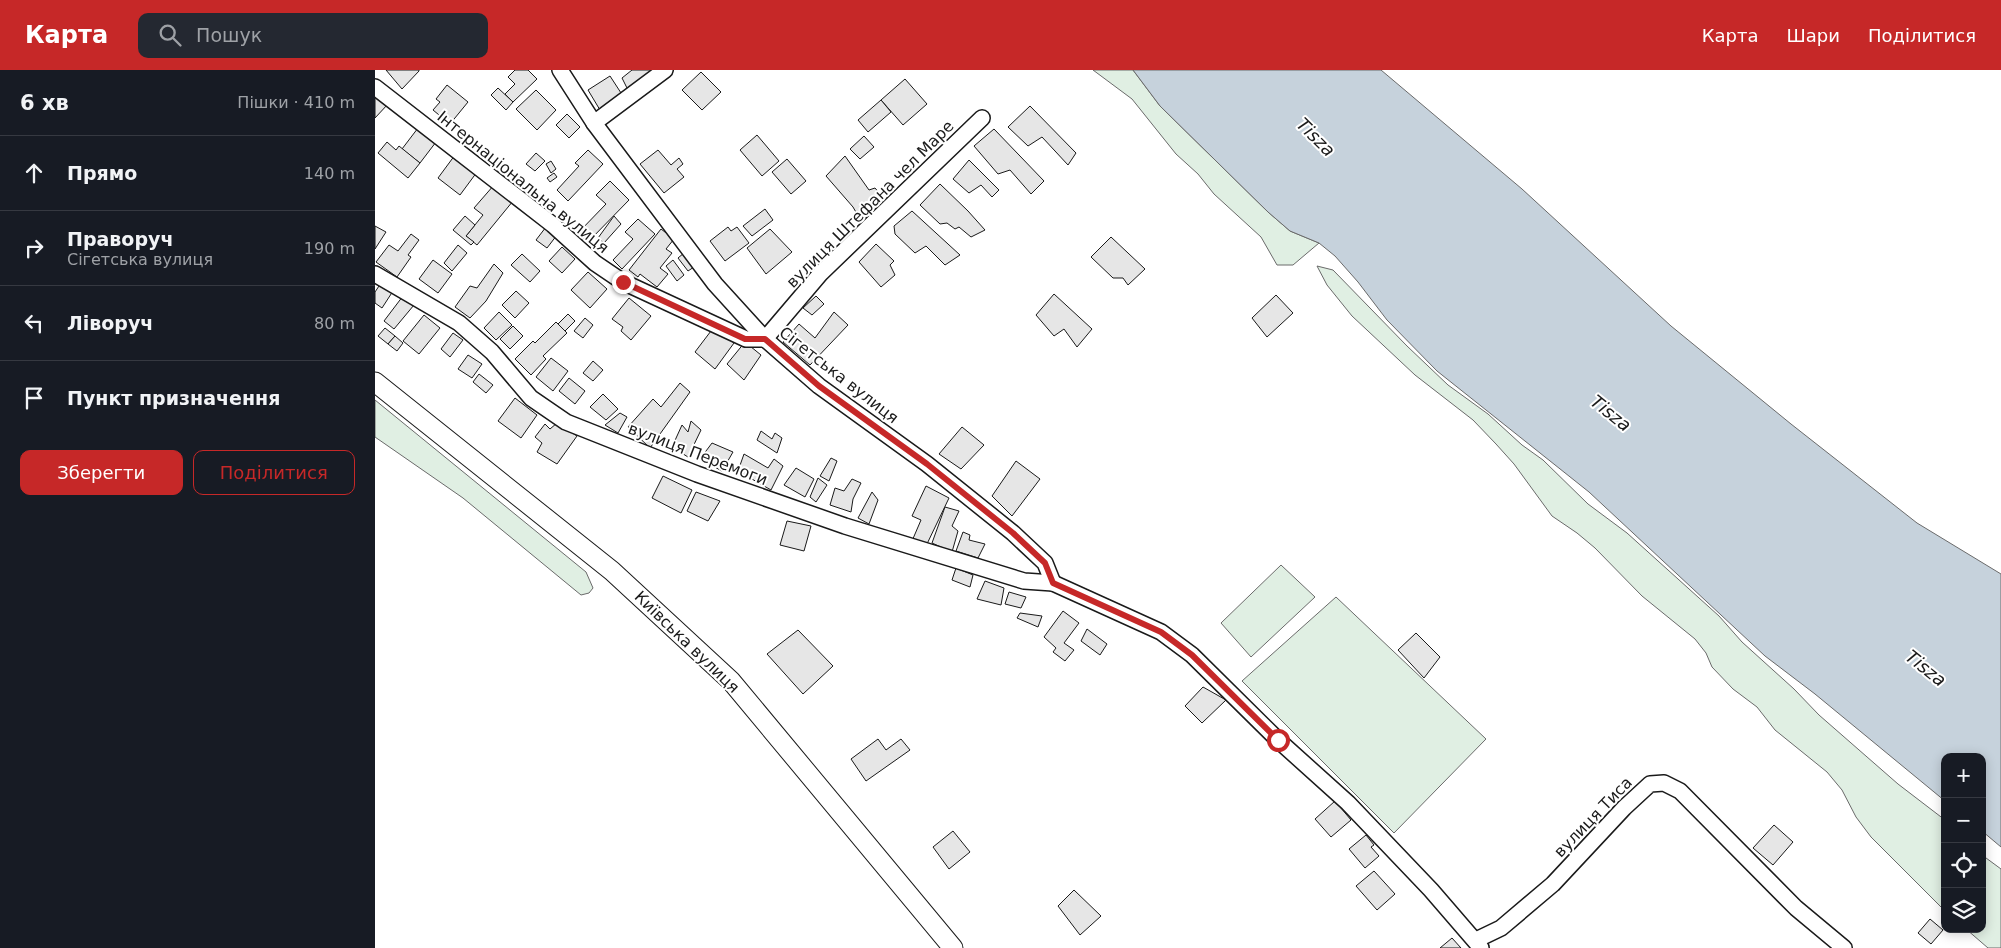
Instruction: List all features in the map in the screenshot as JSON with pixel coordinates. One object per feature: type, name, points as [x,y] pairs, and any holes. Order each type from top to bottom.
[{"type":"main road","name":"Київська вулиця","points":[[375,382],[612,571],[731,681],[953,948]]},
{"type":"street","name":"Сігетська вулиця","points":[[560,70],[593,123],[715,284],[765,339],[819,386],[927,464],[1013,533],[1045,563],[1053,583]]},
{"type":"street","points":[[593,123],[665,70]]},
{"type":"street","name":"Інтернаціональна вулиця","points":[[375,88],[553,225],[595,263],[623,282],[745,339],[765,339]]},
{"type":"street","name":"вулиця Штефана чел Маре","points":[[765,339],[821,273],[982,118]]},
{"type":"street","name":"вулиця Перемоги","points":[[375,274],[459,323],[492,352],[531,398],[566,422],[697,474],[845,526],[1024,581],[1053,583]]},
{"type":"street","points":[[1053,583],[1161,632],[1192,655],[1278,740],[1348,803],[1479,944]]},
{"type":"street","name":"вулиця Тиса","points":[[1479,944],[1553,884],[1624,808],[1650,784],[1664,783],[1680,791],[1796,908],[1843,948]]},
{"type":"green space","points":[[1093,70],[1133,70],[1160,106],[1268,212],[1290,231],[1319,243],[1293,265],[1277,265],[1261,237],[1214,194],[1198,174],[1176,154],[1132,99]]},
{"type":"green space","points":[[1317,266],[1333,270],[1448,385],[1488,414],[1522,445],[1543,460],[1588,504],[1627,533],[1719,616],[1742,642],[1794,689],[1819,715],[1898,784],[1941,817],[1941,907],[1871,837],[1856,817],[1842,790],[1827,772],[1775,730],[1757,707],[1733,689],[1712,667],[1706,653],[1695,639],[1642,596],[1595,548],[1552,516],[1514,464],[1473,420],[1415,375],[1352,316],[1327,285]]},
{"type":"green space","points":[[375,400],[586,572],[593,588],[589,593],[581,595],[463,498],[375,437]]},
{"type":"green space","points":[[1281,565],[1315,597],[1251,657],[1221,623]]},
{"type":"green space","points":[[1336,597],[1486,739],[1394,833],[1242,681]]},
{"type":"green space","points":[[1986,858],[2001,869],[2001,948],[1988,948],[1971,933],[1986,933]]},
{"type":"water","name":"Tisza","points":[[1133,70],[1381,70],[1522,189],[1671,326],[1791,424],[1917,523],[2001,574],[2001,847],[1986,834],[1986,753],[1941,753],[1941,798],[1815,694],[1765,656],[1589,492],[1437,371],[1387,320],[1335,256],[1319,243],[1290,231],[1268,212],[1160,106]]},
{"type":"building","points":[[386,70],[419,70],[419,71],[402,89]]},
{"type":"building","points":[[515,70],[528,70],[537,79],[513,102],[505,94],[515,84],[508,77]]},
{"type":"building","points":[[632,70],[656,70],[628,90],[622,78]]},
{"type":"building","points":[[701,72],[721,92],[702,110],[682,90]]},
{"type":"building","points":[[610,76],[623,96],[600,110],[588,90]]},
{"type":"building","points":[[905,79],[927,104],[903,125],[881,100]]},
{"type":"building","points":[[447,85],[468,102],[450,124],[433,110],[440,102],[436,99]]},
{"type":"building","points":[[498,88],[513,102],[506,110],[491,95]]},
{"type":"building","points":[[536,90],[556,110],[537,130],[516,109]]},
{"type":"building","points":[[375,92],[388,104],[375,118]]},
{"type":"building","points":[[881,100],[891,112],[868,132],[858,120]]},
{"type":"building","points":[[1030,106],[1076,153],[1068,165],[1042,137],[1028,146],[1008,127]]},
{"type":"building","points":[[567,114],[580,127],[569,138],[556,125]]},
{"type":"building","points":[[418,128],[436,142],[420,163],[402,149]]},
{"type":"building","points":[[994,129],[1044,181],[1031,194],[1010,170],[998,174],[974,146]]},
{"type":"building","points":[[757,135],[779,161],[762,176],[740,150]]},
{"type":"building","points":[[864,136],[874,147],[860,159],[850,149]]},
{"type":"building","points":[[387,142],[396,150],[399,146],[420,163],[408,178],[378,153]]},
{"type":"building","points":[[588,150],[603,164],[568,201],[557,190],[579,166],[575,163]]},
{"type":"building","points":[[658,150],[671,165],[679,158],[683,164],[677,169],[684,177],[664,193],[640,164]]},
{"type":"building","points":[[536,153],[545,161],[535,171],[526,164]]},
{"type":"building","points":[[455,155],[477,172],[460,195],[438,178]]},
{"type":"building","points":[[845,156],[869,190],[875,188],[887,202],[861,221],[853,207],[826,176]]},
{"type":"building","points":[[787,159],[806,181],[791,194],[772,172]]},
{"type":"building","points":[[969,160],[999,190],[992,197],[981,185],[969,193],[953,179]]},
{"type":"building","points":[[551,161],[556,169],[551,173],[546,164]]},
{"type":"building","points":[[554,173],[557,177],[550,182],[547,178]]},
{"type":"building","points":[[610,181],[629,200],[588,242],[578,233],[606,204],[596,195]]},
{"type":"building","points":[[940,184],[985,230],[971,237],[959,227],[955,229],[947,223],[940,224],[920,205]]},
{"type":"building","points":[[494,185],[513,201],[477,245],[466,236],[483,215],[474,208]]},
{"type":"building","points":[[765,209],[773,220],[752,236],[743,226]]},
{"type":"building","points":[[912,211],[960,255],[945,265],[926,246],[915,253],[895,234],[894,226]]},
{"type":"building","points":[[465,216],[475,225],[466,236],[474,242],[471,245],[453,230]]},
{"type":"building","points":[[614,216],[621,224],[604,243],[598,238]]},
{"type":"building","points":[[638,219],[655,234],[622,269],[613,260],[633,239],[625,232]]},
{"type":"building","points":[[375,226],[386,232],[375,249]]},
{"type":"building","points":[[546,227],[557,235],[547,248],[536,240]]},
{"type":"building","points":[[728,227],[731,231],[737,227],[749,243],[725,261],[710,241]]},
{"type":"building","points":[[661,229],[674,239],[666,249],[672,253],[660,268],[668,274],[657,287],[640,274],[638,277],[629,270]]},
{"type":"building","points":[[770,229],[792,252],[766,274],[747,248]]},
{"type":"building","points":[[411,234],[419,240],[408,255],[411,257],[397,277],[376,262],[389,245],[398,251]]},
{"type":"building","points":[[1111,237],[1145,269],[1128,285],[1123,278],[1113,278],[1091,257]]},
{"type":"building","points":[[876,244],[894,261],[890,265],[895,275],[881,287],[859,262]]},
{"type":"building","points":[[458,245],[467,253],[452,271],[444,263]]},
{"type":"building","points":[[562,247],[575,259],[562,273],[549,261]]},
{"type":"building","points":[[684,253],[694,267],[688,271],[678,258]]},
{"type":"building","points":[[522,254],[540,271],[530,282],[511,265]]},
{"type":"building","points":[[433,260],[452,274],[438,293],[419,279]]},
{"type":"building","points":[[673,260],[684,275],[677,281],[666,266]]},
{"type":"building","points":[[494,264],[503,273],[486,301],[470,318],[455,307],[470,286],[477,288]]},
{"type":"building","points":[[588,272],[607,289],[590,308],[571,290]]},
{"type":"building","points":[[381,283],[393,291],[382,308],[375,303],[375,292]]},
{"type":"building","points":[[516,291],[529,303],[515,318],[502,305]]},
{"type":"building","points":[[1054,294],[1092,329],[1077,347],[1064,329],[1054,336],[1036,315]]},
{"type":"building","points":[[1276,295],[1293,313],[1267,337],[1252,318]]},
{"type":"building","points":[[403,296],[414,305],[394,329],[384,321]]},
{"type":"building","points":[[816,296],[824,304],[812,315],[803,308]]},
{"type":"building","points":[[629,298],[651,316],[631,340],[621,331],[623,327],[612,319]]},
{"type":"building","points":[[499,312],[512,325],[496,340],[484,328]]},
{"type":"building","points":[[834,312],[848,325],[810,365],[783,342],[799,324],[815,338]]},
{"type":"building","points":[[568,314],[575,321],[565,331],[558,324]]},
{"type":"building","points":[[424,315],[440,328],[419,354],[403,341]]},
{"type":"building","points":[[585,318],[593,325],[583,338],[574,331]]},
{"type":"building","points":[[556,322],[567,333],[543,356],[546,359],[531,375],[515,359],[533,341],[535,343]]},
{"type":"building","points":[[513,326],[523,336],[510,349],[500,339]]},
{"type":"building","points":[[714,327],[734,343],[715,369],[695,352]]},
{"type":"building","points":[[385,328],[395,336],[388,344],[378,336]]},
{"type":"building","points":[[453,333],[463,340],[450,357],[441,349]]},
{"type":"building","points":[[395,336],[403,343],[397,351],[388,344]]},
{"type":"building","points":[[745,342],[761,355],[744,380],[727,364]]},
{"type":"building","points":[[468,355],[482,364],[472,378],[458,369]]},
{"type":"building","points":[[551,358],[568,371],[553,391],[536,377]]},
{"type":"building","points":[[593,361],[603,370],[593,381],[583,373]]},
{"type":"building","points":[[479,374],[493,385],[486,393],[473,382]]},
{"type":"building","points":[[569,378],[585,391],[575,404],[559,391]]},
{"type":"building","points":[[680,383],[690,392],[650,448],[628,427],[653,399],[661,407]]},
{"type":"building","points":[[603,394],[618,409],[606,420],[590,407]]},
{"type":"building","points":[[515,398],[537,415],[521,438],[498,421]]},
{"type":"building","points":[[620,413],[627,417],[618,433],[605,425]]},
{"type":"building","points":[[691,421],[701,430],[688,457],[672,447],[682,425],[688,432]]},
{"type":"building","points":[[557,423],[577,436],[557,464],[537,452],[542,443],[535,437],[545,424],[550,429]]},
{"type":"building","points":[[962,427],[984,445],[961,469],[939,454]]},
{"type":"building","points":[[761,431],[772,439],[775,433],[782,438],[777,453],[757,440]]},
{"type":"building","points":[[712,443],[733,452],[722,471],[700,459]]},
{"type":"building","points":[[744,454],[768,468],[774,459],[783,466],[771,490],[738,471]]},
{"type":"building","points":[[831,458],[837,461],[829,481],[820,476]]},
{"type":"building","points":[[1016,461],[1040,479],[1012,516],[992,496]]},
{"type":"building","points":[[796,468],[814,479],[805,497],[784,485]]},
{"type":"building","points":[[663,476],[692,490],[681,513],[652,498]]},
{"type":"building","points":[[818,478],[827,485],[816,502],[810,497]]},
{"type":"building","points":[[852,479],[861,483],[853,499],[851,512],[830,505],[835,488],[844,491]]},
{"type":"building","points":[[926,486],[949,498],[926,546],[912,541],[921,520],[912,516]]},
{"type":"building","points":[[696,492],[720,501],[708,521],[687,511]]},
{"type":"building","points":[[872,492],[878,500],[869,524],[858,518]]},
{"type":"building","points":[[945,507],[959,511],[952,526],[958,531],[952,552],[932,543]]},
{"type":"building","points":[[787,521],[811,526],[804,551],[780,545]]},
{"type":"building","points":[[963,532],[970,535],[969,540],[985,544],[978,558],[956,551]]},
{"type":"building","points":[[956,568],[973,575],[970,587],[952,580]]},
{"type":"building","points":[[985,581],[1004,588],[1001,605],[977,599]]},
{"type":"building","points":[[1009,592],[1026,597],[1021,608],[1005,604]]},
{"type":"building","points":[[1063,611],[1079,623],[1064,643],[1074,650],[1065,661],[1053,652],[1056,648],[1044,637]]},
{"type":"building","points":[[1020,613],[1042,616],[1038,627],[1017,618]]},
{"type":"building","points":[[1087,629],[1107,644],[1100,655],[1081,641]]},
{"type":"building","points":[[798,630],[833,666],[803,694],[767,654]]},
{"type":"building","points":[[1416,633],[1440,657],[1424,678],[1398,650]]},
{"type":"building","points":[[1203,687],[1226,700],[1202,723],[1185,706]]},
{"type":"building","points":[[878,739],[886,750],[901,739],[910,750],[866,781],[851,759]]},
{"type":"building","points":[[1335,801],[1351,820],[1331,837],[1315,819]]},
{"type":"building","points":[[1774,825],[1793,842],[1773,865],[1753,848]]},
{"type":"building","points":[[953,831],[970,852],[949,869],[933,847]]},
{"type":"building","points":[[1366,835],[1374,845],[1371,847],[1379,856],[1365,868],[1349,849]]},
{"type":"building","points":[[1374,871],[1395,894],[1377,910],[1356,886]]},
{"type":"building","points":[[1074,890],[1101,916],[1080,935],[1058,906]]},
{"type":"building","points":[[1930,919],[1941,928],[1941,932],[1931,944],[1918,933]]},
{"type":"building","points":[[1452,938],[1461,948],[1440,948]]},
{"type":"route","points":[[623,282],[745,339],[765,339],[819,386],[927,464],[1013,533],[1045,563],[1053,583],[1161,632],[1192,655],[1278,740]]}]
